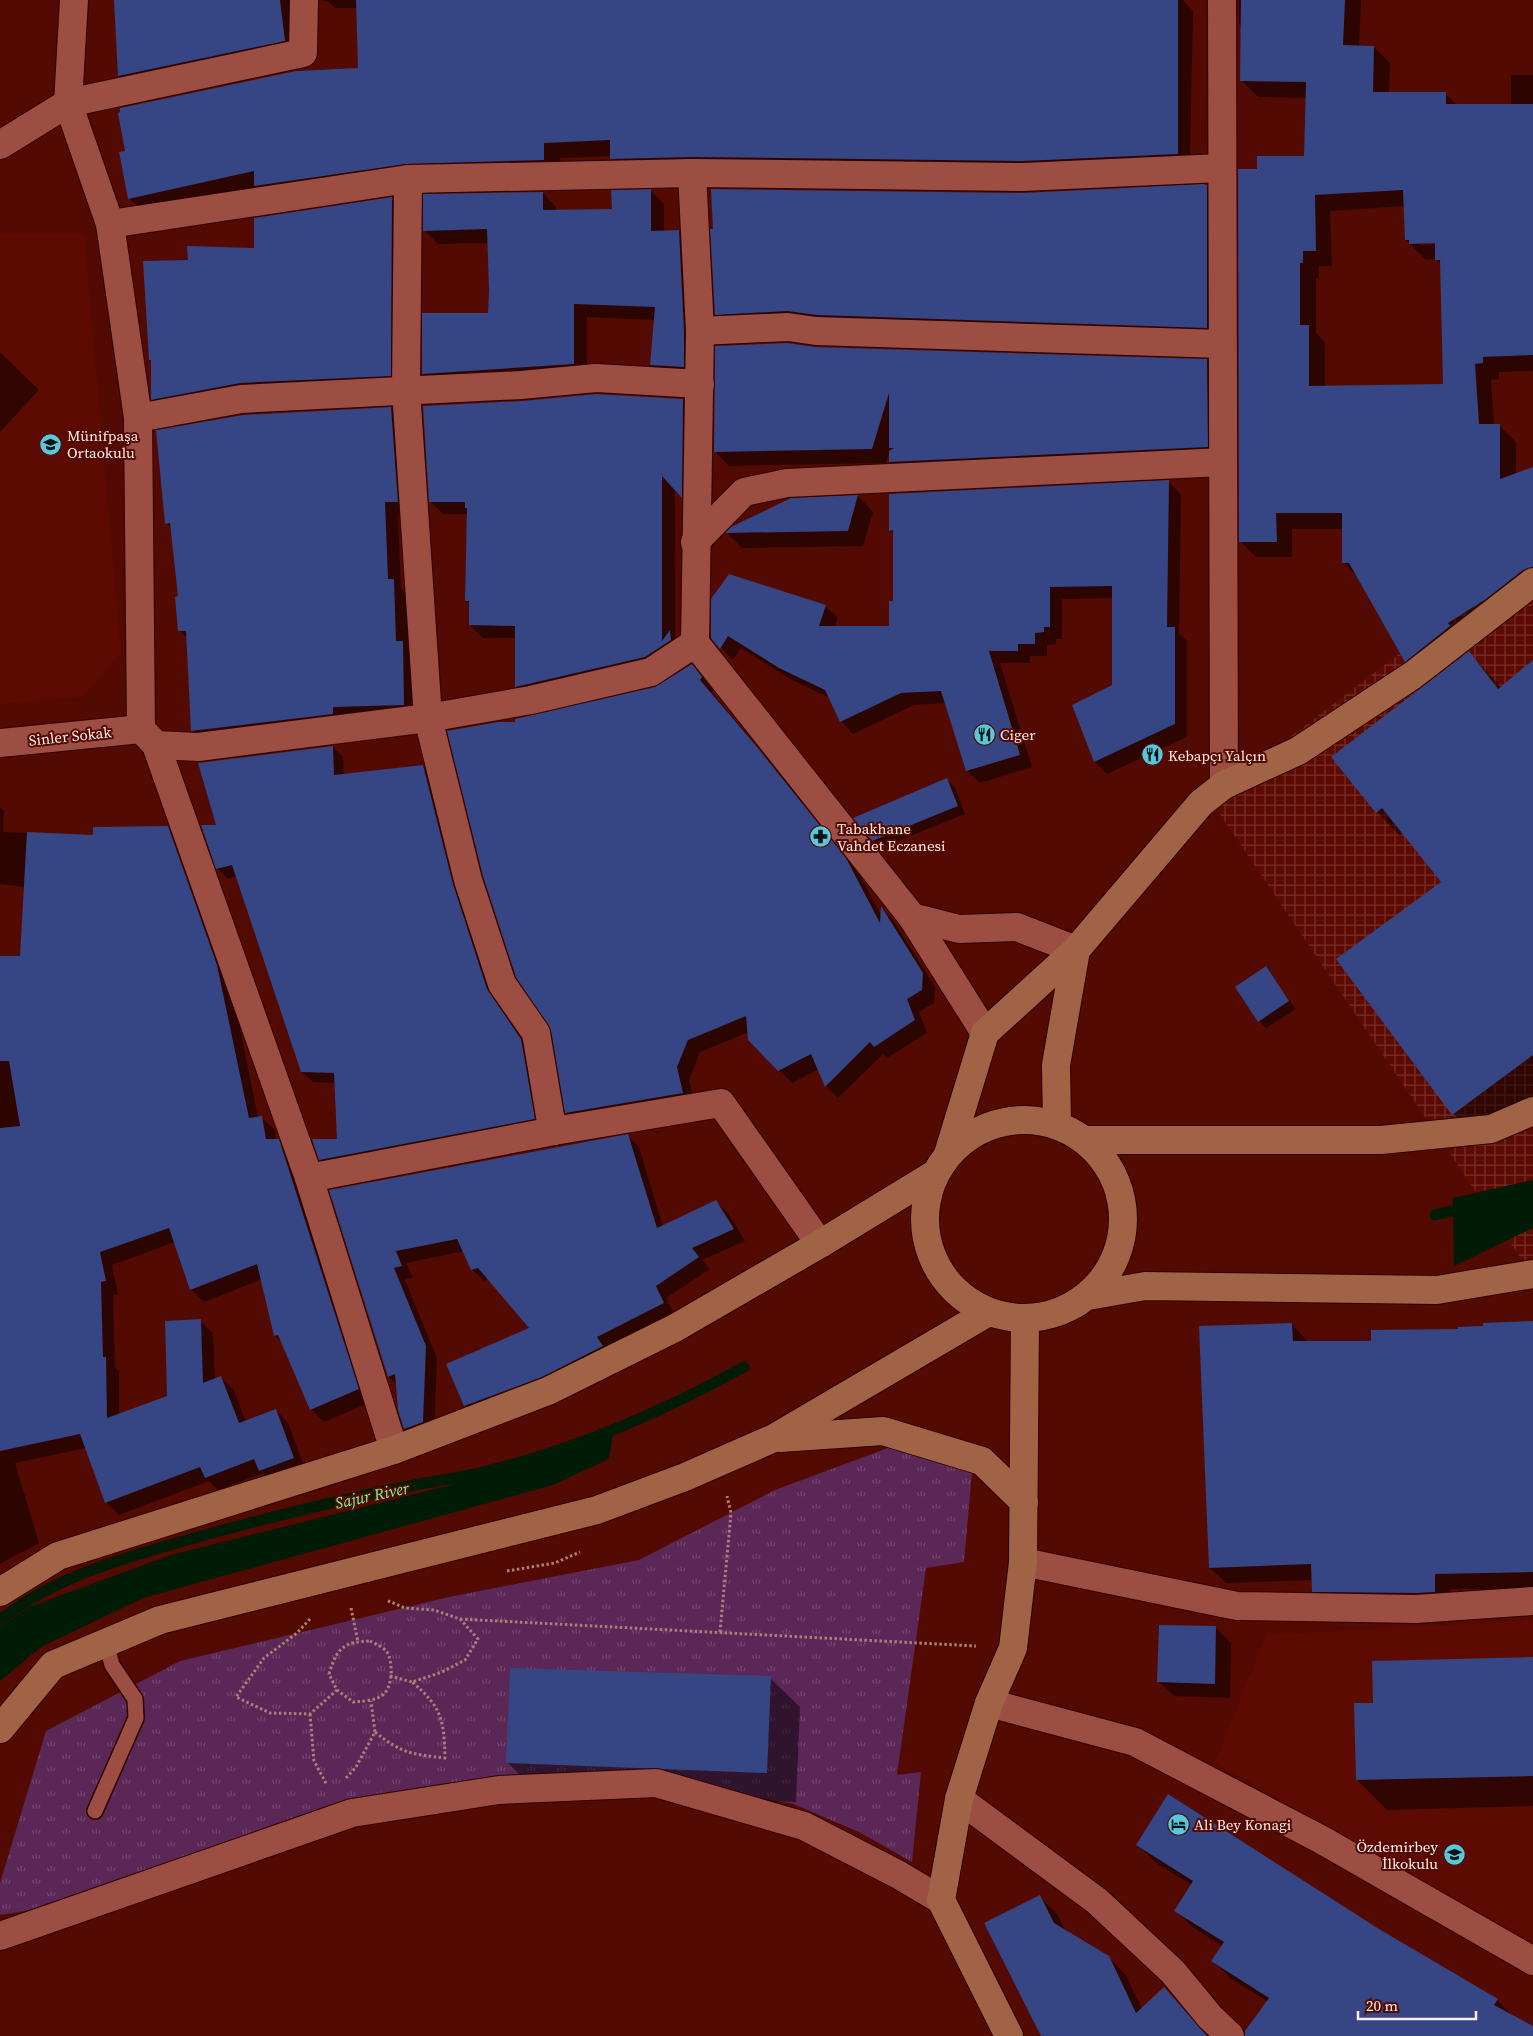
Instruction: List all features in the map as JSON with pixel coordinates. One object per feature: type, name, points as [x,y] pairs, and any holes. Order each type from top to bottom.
[{"type":"main road","points":[[0,1592],[58,1556],[394,1450],[548,1391],[675,1328],[820,1244],[941,1164],[971,1134],[998,1123],[1028,1120],[1057,1125],[1084,1140],[1106,1161],[1119,1188],[1124,1218],[1120,1247],[1108,1274],[1088,1296],[1058,1313],[1025,1320],[987,1313],[958,1296],[937,1270],[925,1239],[924,1207],[941,1164],[985,1033],[1076,950],[1200,803],[1224,785],[1298,751],[1413,675],[1533,582]]},
{"type":"main road","points":[[1057,1125],[1056,1065],[1076,950]]},
{"type":"main road","points":[[1084,1140],[1381,1140],[1491,1129],[1533,1111]]},
{"type":"main road","points":[[1088,1296],[1145,1286],[1437,1290],[1533,1274]]},
{"type":"main road","points":[[0,1729],[53,1665],[160,1620],[597,1510],[685,1477],[774,1438],[987,1313]]},
{"type":"main road","points":[[1008,2036],[941,1900],[958,1799],[990,1703],[1013,1648],[1023,1562],[1025,1320]]},
{"type":"main road","points":[[774,1438],[883,1431],[982,1461],[1024,1502]]},
{"type":"street","points":[[74,0],[68,103],[110,224],[138,418],[148,737],[309,1178],[394,1450]]},
{"type":"street","points":[[0,145],[68,103],[303,53],[304,0]]},
{"type":"street","points":[[1222,0],[1224,785]]},
{"type":"street","points":[[110,224],[408,179],[692,173],[1022,177],[1221,168]]},
{"type":"street","points":[[692,173],[700,331],[696,643],[912,917],[985,1033]]},
{"type":"street","points":[[408,179],[406,390],[428,718],[468,880],[502,984],[536,1033],[554,1131]]},
{"type":"street","points":[[700,331],[788,327],[816,331],[1222,344]]},
{"type":"street","points":[[138,418],[241,400],[326,397],[406,390],[521,385],[596,378],[700,384]]},
{"type":"street","points":[[696,542],[744,492],[787,483],[1223,462]]},
{"type":"street","name":"Sinler Sokak","points":[[0,744],[148,737],[198,747],[428,718],[531,700],[651,672],[696,643]]},
{"type":"street","points":[[912,917],[959,930],[1017,928],[1076,950]]},
{"type":"street","points":[[309,1178],[554,1131],[721,1103],[820,1244]]},
{"type":"street","points":[[1023,1562],[1237,1606],[1416,1610],[1533,1601]]},
{"type":"street","points":[[990,1703],[1135,1742],[1322,1840],[1533,1961]]},
{"type":"street","points":[[0,1936],[352,1812],[499,1790],[656,1783],[804,1826],[899,1875],[941,1900]]},
{"type":"street","points":[[958,1799],[1097,1901],[1173,1972],[1210,2017],[1230,2036]]},
{"type":"lane","points":[[95,1811],[136,1718],[135,1699],[112,1665],[106,1643]]},
{"type":"path","points":[[720,1632],[731,1513],[725,1489]]},
{"type":"path","points":[[379,1597],[405,1608],[434,1610],[460,1619],[1013,1648]]},
{"type":"path","points":[[351,1605],[358,1642]]},
{"type":"path","points":[[315,1614],[296,1633],[264,1658],[236,1697],[270,1713],[310,1714],[337,1690]]},
{"type":"path","points":[[412,1682],[442,1672],[465,1660],[478,1639],[460,1619]]},
{"type":"path","points":[[370,1641],[386,1651],[392,1666],[390,1676],[389,1686],[384,1694],[370,1700],[353,1702],[337,1690],[328,1674],[335,1654],[352,1642],[370,1641]]},
{"type":"path","points":[[375,1732],[394,1747],[416,1754],[445,1758],[444,1726],[430,1697],[412,1682],[390,1676]]},
{"type":"path","points":[[344,1780],[356,1767],[375,1732],[370,1700]]},
{"type":"path","points":[[310,1714],[314,1762],[331,1794]]},
{"type":"shaded area","name":"Münifpaşa Ortaokulu","points":[[84,233],[121,653],[82,697],[0,704],[0,234]]},
{"type":"shaded area","points":[[1533,553],[1533,1269],[1528,1269],[1209,798]]},
{"type":"shaded area","points":[[1533,1180],[1533,1228],[1454,1266],[1453,1198]]},
{"type":"shaded area","points":[[613,1435],[609,1459],[553,1485],[143,1598],[41,1647],[0,1681],[0,1627],[29,1607],[171,1555],[447,1486]]},
{"type":"shaded area","name":"Özdemirbey İlkokulu","points":[[1533,1620],[1533,1949],[1215,1762],[1266,1635]]},
{"type":"green space","points":[[888,1448],[973,1461],[964,1562],[926,1568],[897,1775],[921,1772],[912,1862],[859,1832],[793,1804],[630,1773],[505,1779],[48,1907],[0,1915],[0,1883],[46,1731],[180,1661],[449,1597],[639,1560],[775,1490]]},
{"type":"building","points":[[114,0],[280,0],[285,41],[118,76]]},
{"type":"building","points":[[356,0],[1178,0],[1178,154],[1023,161],[692,157],[610,159],[610,140],[544,143],[544,160],[406,164],[254,186],[254,171],[128,199],[119,152],[125,151],[118,113],[120,108],[296,71],[358,68]]},
{"type":"building","points":[[1241,0],[1345,0],[1343,45],[1374,46],[1373,92],[1446,92],[1446,104],[1533,104],[1533,355],[1483,357],[1483,363],[1475,364],[1479,424],[1500,424],[1500,479],[1533,467],[1533,567],[1523,570],[1486,599],[1448,623],[1450,626],[1405,662],[1349,563],[1342,563],[1342,513],[1276,513],[1277,542],[1239,542],[1238,169],[1257,169],[1257,156],[1304,156],[1306,82],[1240,81]],"holes":[[[1403,190],[1405,240],[1409,240],[1409,244],[1435,243],[1435,260],[1440,260],[1443,384],[1309,386],[1309,325],[1300,325],[1300,263],[1303,263],[1303,251],[1316,251],[1315,195]]]},
{"type":"building","points":[[1207,185],[1207,328],[817,315],[787,311],[715,315],[710,229],[713,229],[711,189],[1023,193]]},
{"type":"building","points":[[651,189],[651,231],[679,230],[684,367],[650,365],[655,307],[574,304],[574,364],[422,374],[422,313],[488,313],[489,290],[487,229],[423,231],[423,194],[543,192],[543,210],[612,209],[611,190]]},
{"type":"building","points":[[392,197],[391,376],[240,383],[151,400],[151,360],[149,360],[143,261],[188,260],[187,246],[254,248],[254,218]]},
{"type":"building","points":[[787,343],[815,347],[1207,359],[1208,447],[889,462],[889,451],[894,448],[889,448],[889,393],[872,449],[714,452],[715,346]]},
{"type":"building","points":[[596,394],[683,399],[682,498],[662,476],[662,641],[670,630],[671,640],[645,657],[515,687],[515,626],[469,625],[469,601],[465,601],[467,508],[465,508],[465,502],[429,502],[423,406],[522,401]]},
{"type":"building","points":[[391,407],[398,502],[385,502],[388,579],[394,579],[396,641],[403,641],[404,705],[333,707],[333,714],[191,731],[186,631],[178,631],[175,597],[178,596],[170,523],[165,524],[156,430],[243,415]]},
{"type":"building","points":[[1169,480],[1167,627],[1175,627],[1175,724],[1094,762],[1072,705],[1112,685],[1112,586],[1050,587],[1050,627],[1044,627],[1044,632],[1035,633],[1035,644],[1018,644],[1018,651],[989,651],[1020,755],[966,771],[941,691],[901,693],[840,722],[825,690],[779,668],[728,636],[720,649],[711,638],[711,599],[729,574],[826,605],[819,626],[889,626],[889,601],[893,601],[893,530],[889,531],[889,494]]},
{"type":"building","points":[[858,495],[848,531],[725,533],[731,527],[791,498]]},
{"type":"building","points":[[1469,651],[1498,689],[1533,660],[1533,1055],[1452,1115],[1336,959],[1441,882],[1382,808],[1376,813],[1331,757]]},
{"type":"building","points":[[692,664],[702,677],[700,680],[757,747],[846,858],[880,923],[881,906],[923,973],[922,990],[907,999],[915,1020],[874,1047],[870,1042],[825,1087],[811,1054],[778,1071],[748,1040],[746,1016],[688,1040],[677,1067],[683,1093],[565,1113],[551,1030],[516,977],[483,876],[447,731],[498,722],[515,722],[515,719],[655,687]]},
{"type":"building","points":[[333,746],[334,775],[423,765],[453,884],[487,989],[521,1039],[535,1119],[319,1160],[312,1139],[337,1139],[334,1073],[301,1072],[232,865],[216,869],[201,825],[216,825],[198,763]]},
{"type":"building","points":[[947,778],[958,806],[872,841],[853,818]]},
{"type":"building","points":[[168,826],[217,965],[249,1118],[262,1116],[266,1139],[279,1139],[359,1389],[310,1410],[278,1335],[274,1336],[257,1264],[190,1290],[169,1228],[100,1252],[106,1281],[101,1282],[103,1357],[106,1357],[107,1418],[167,1396],[165,1321],[201,1319],[203,1383],[221,1376],[239,1423],[276,1409],[294,1458],[259,1471],[254,1459],[205,1478],[200,1467],[105,1503],[80,1434],[0,1451],[0,1128],[20,1126],[9,1061],[0,1061],[0,956],[20,956],[27,832],[93,835],[93,827]]},
{"type":"building","points":[[1266,966],[1289,1001],[1258,1022],[1235,987]]},
{"type":"building","points":[[628,1134],[657,1228],[716,1200],[734,1229],[692,1248],[699,1257],[656,1286],[664,1303],[597,1337],[603,1346],[542,1377],[464,1406],[446,1364],[529,1328],[478,1268],[471,1270],[457,1239],[396,1251],[402,1266],[394,1268],[426,1346],[423,1422],[404,1429],[398,1410],[395,1374],[388,1377],[329,1190]]},
{"type":"building","points":[[1533,1321],[1533,1572],[1435,1574],[1435,1592],[1312,1592],[1311,1564],[1209,1568],[1199,1326],[1292,1323],[1293,1341],[1371,1341],[1371,1330],[1458,1329],[1458,1327],[1483,1326],[1483,1323]]},
{"type":"building","points":[[1159,1625],[1216,1626],[1215,1684],[1157,1682]]},
{"type":"building","points":[[1533,1657],[1533,1776],[1356,1780],[1354,1703],[1373,1703],[1372,1661]]},
{"type":"building","points":[[510,1668],[771,1676],[767,1773],[506,1763]]},
{"type":"building","points":[[1168,1794],[1379,1929],[1498,1999],[1494,2005],[1533,2026],[1533,2036],[1245,2036],[1245,2031],[1269,1998],[1211,1961],[1224,1942],[1174,1911],[1193,1881],[1136,1845]]},
{"type":"building","points":[[1040,1895],[1054,1923],[1109,1956],[1136,2013],[1164,1987],[1207,2036],[1041,2036],[984,1923]]},
{"type":"waterway","name":"Sajur River","points":[[1435,1215],[1467,1207]]},
{"type":"waterway","name":"Sajur River","points":[[0,1620],[19,1606],[60,1583],[103,1566],[147,1552],[334,1502],[475,1474],[554,1452],[651,1414],[744,1367]]},
{"type":"place","name":"Münifpaşa Ortaokulu","points":[[51,444]]},
{"type":"place","name":"Ciger","points":[[984,734]]},
{"type":"place","name":"Kebapçı Yalçın","points":[[1152,755]]},
{"type":"place","name":"Tabakhane Vahdet Eczanesi","points":[[821,837]]},
{"type":"place","name":"Ali Bey Konagi","points":[[1178,1824]]},
{"type":"place","name":"Özdemirbey İlkokulu","points":[[1454,1855]]}]
